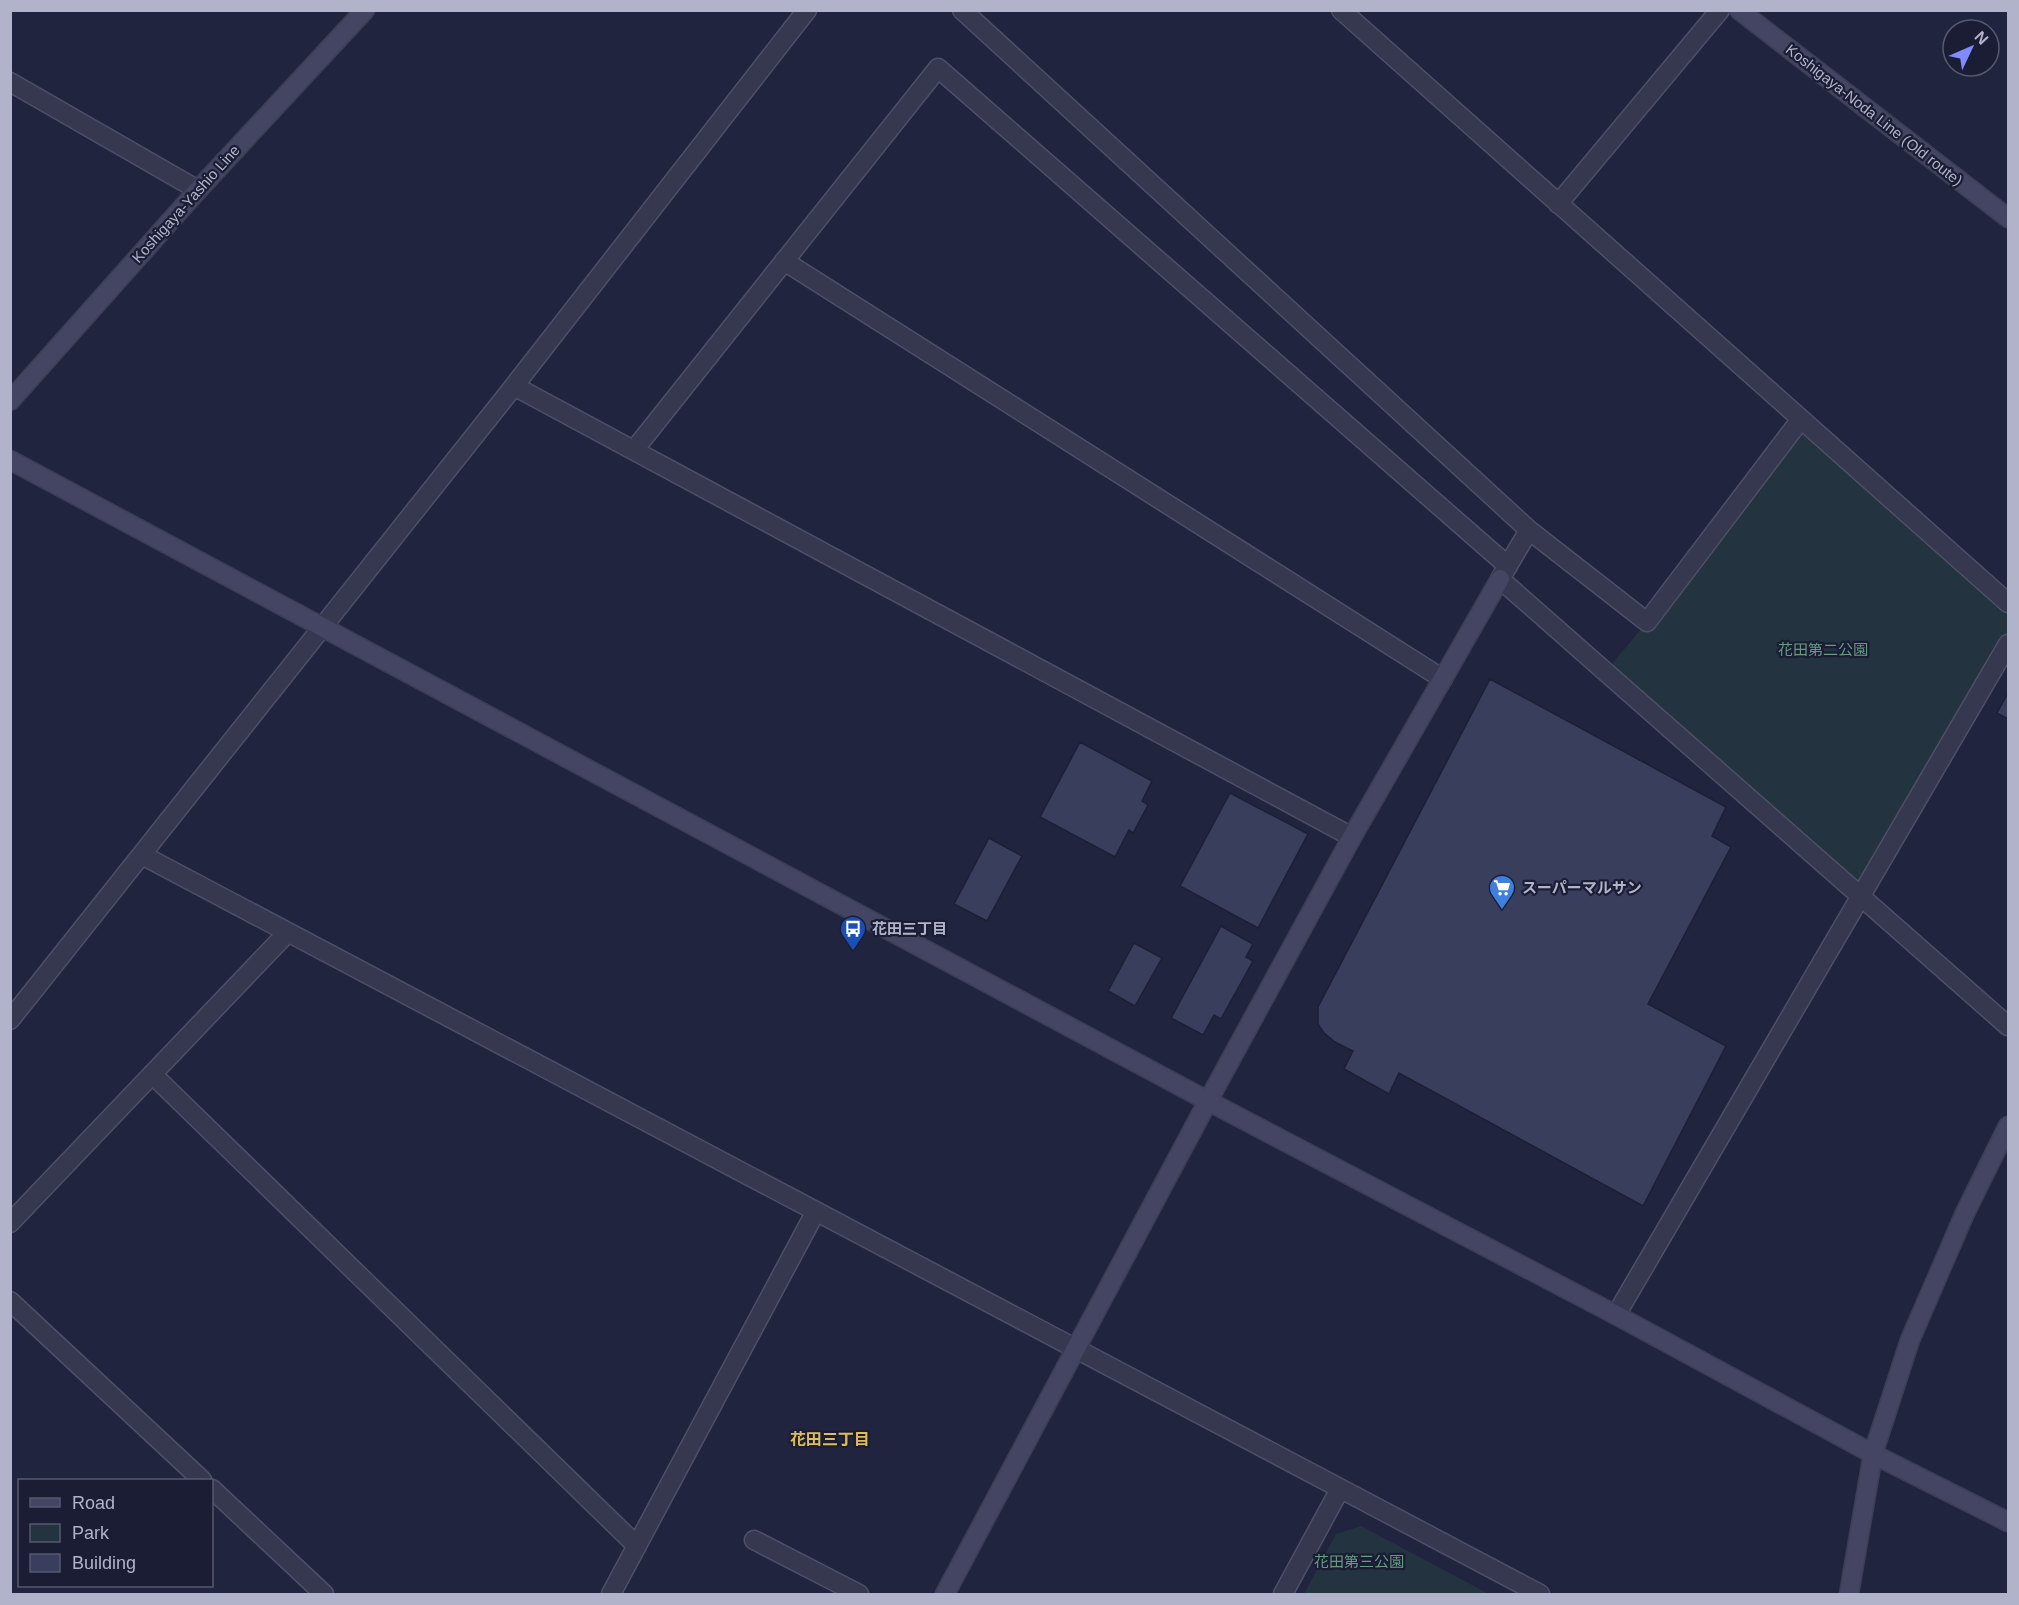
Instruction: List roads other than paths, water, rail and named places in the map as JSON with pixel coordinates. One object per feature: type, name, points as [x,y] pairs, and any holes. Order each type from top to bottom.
[{"type":"street","name":"Koshigaya-Yashio Line","points":[[10,401],[198,190],[365,10]]},
{"type":"street","points":[[10,1020],[514,386],[807,10]]},
{"type":"street","points":[[962,10],[1529,530],[1647,622],[1801,419]]},
{"type":"street","points":[[1341,10],[2008,603]]},
{"type":"street","points":[[1558,204],[1720,10]]},
{"type":"street","name":"Koshigaya-Noda Line (Old route)","points":[[1739,10],[2008,218]]},
{"type":"street","points":[[634,450],[938,68],[2008,1026]]},
{"type":"street","points":[[10,82],[198,190]]},
{"type":"street","points":[[784,261],[1443,679]]},
{"type":"street","points":[[514,386],[1352,837]]},
{"type":"street","points":[[10,460],[1208,1101],[1616,1315],[1873,1454],[2008,1522]]},
{"type":"street","points":[[945,1594],[1208,1101],[1352,837],[1529,530]]},
{"type":"street","points":[[1616,1315],[2008,644]]},
{"type":"street","points":[[142,855],[1540,1594]]},
{"type":"street","points":[[10,1223],[288,932]]},
{"type":"street","points":[[152,1074],[637,1546]]},
{"type":"street","points":[[1849,1594],[1873,1454],[1910,1340],[1965,1213],[2008,1126]]},
{"type":"street","points":[[611,1594],[816,1211]]},
{"type":"street","points":[[10,1300],[201,1479]]},
{"type":"street","points":[[1283,1594],[1340,1489]]},
{"type":"street","points":[[213,1490],[324,1594]]},
{"type":"street","points":[[754,1540],[859,1594]]},
{"type":"place","name":"スーパーマルサン","points":[[1502,911]]},
{"type":"place","name":"花田三丁目","points":[[853,952]]},
{"type":"district","name":"花田三丁目","points":[[830,1439]]},
{"type":"park label","name":"花田第二公園","points":[[1823,650]]},
{"type":"park label","name":"花田第三公園","points":[[1359,1562]]}]
